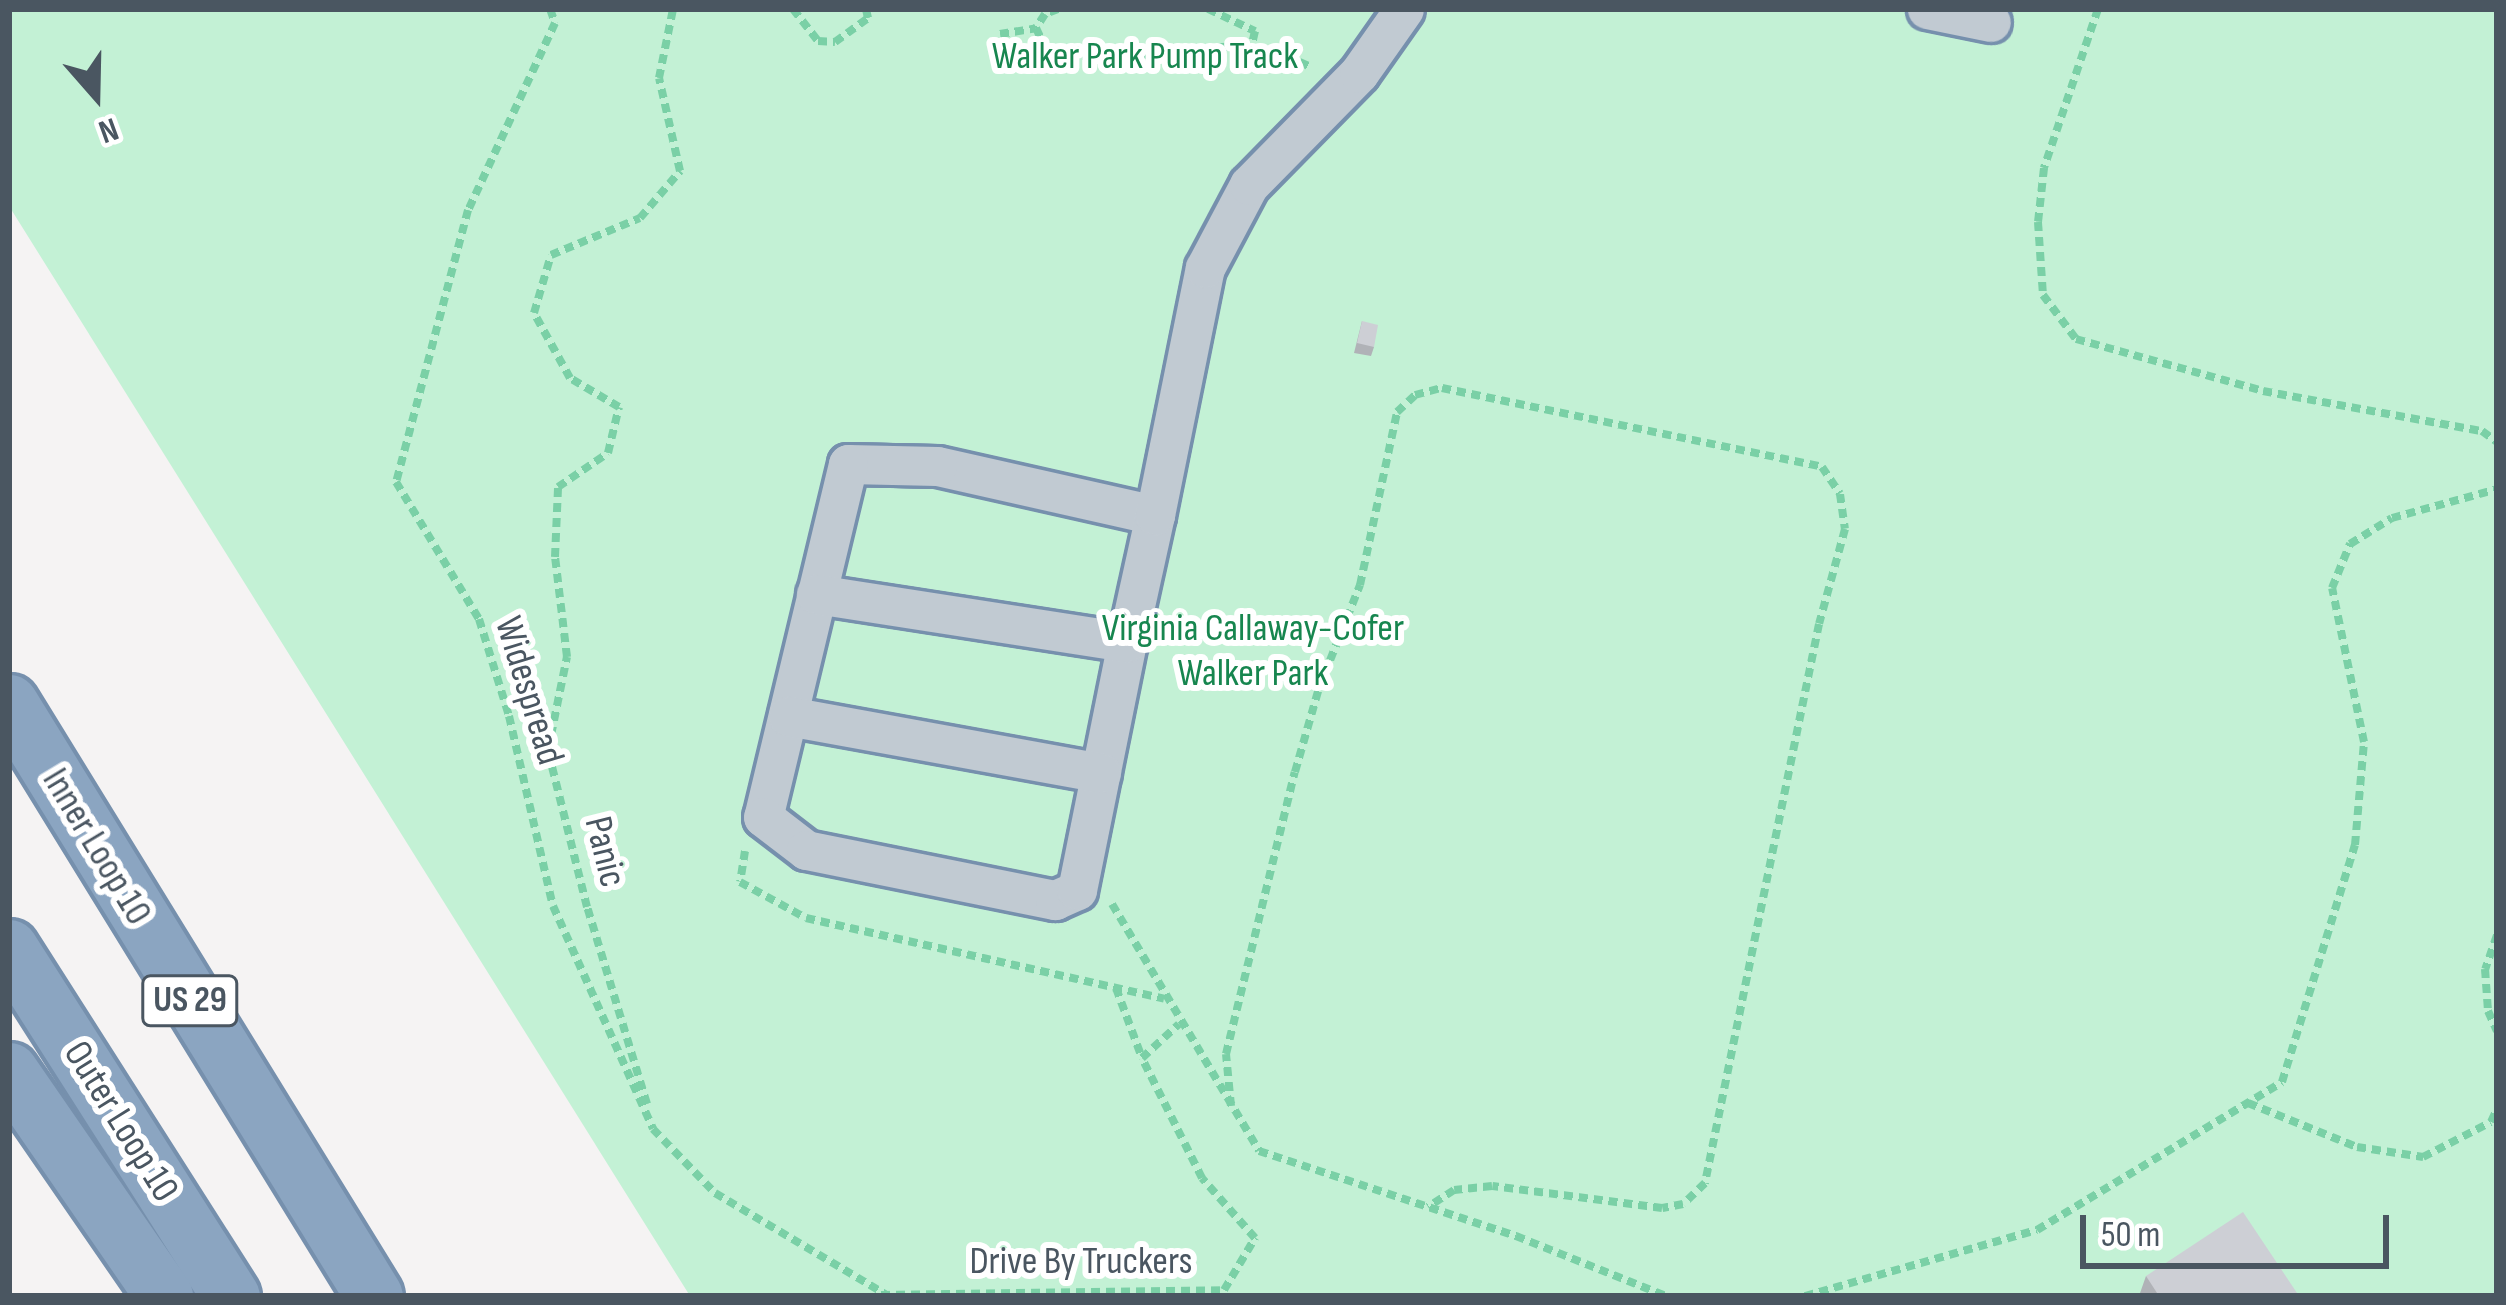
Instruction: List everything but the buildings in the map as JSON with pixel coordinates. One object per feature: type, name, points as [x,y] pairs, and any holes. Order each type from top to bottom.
[{"type":"highway","name":"Inner Loop 10","points":[[9,704],[374,1296]]},
{"type":"highway","name":"Outer Loop 10","points":[[9,947],[231,1296]]},
{"type":"highway","points":[[9,1071],[164,1296]]},
{"type":"lane","points":[[1155,515],[937,466],[848,464],[763,817],[806,850],[1055,900],[1077,890],[1127,642],[1155,515],[1205,268],[1227,221],[1276,152],[1359,73],[1404,9]]},
{"type":"lane","points":[[1927,9],[1991,22]]},
{"type":"lane","points":[[816,594],[1127,642]]},
{"type":"lane","points":[[788,716],[1102,773]]},
{"type":"path","name":"Widespread","points":[[550,9],[555,23],[468,210],[396,482],[479,620],[509,716],[553,906],[653,1129],[715,1193],[882,1295]]},
{"type":"path","name":"Panic","points":[[653,1129],[548,750],[567,657],[555,557],[558,487],[608,453],[619,406],[570,378],[534,314],[551,255],[640,218],[680,171],[659,78],[673,9]]},
{"type":"path","points":[[793,9],[818,41],[836,42],[868,18],[866,9]]},
{"type":"path","points":[[1000,34],[1036,28],[1045,14],[1058,9]]},
{"type":"path","points":[[1208,9],[1255,31],[1251,48]]},
{"type":"path","points":[[2098,9],[2044,168],[2038,222],[2043,295],[2076,338],[2187,374],[2482,431],[2497,442]]},
{"type":"path","points":[[1036,28],[1044,45],[1067,55],[1114,58],[1272,50]]},
{"type":"path","points":[[1231,1106],[1226,1054],[1295,772],[1319,688],[1360,585],[1397,412],[1415,394],[1442,388],[1822,467],[1840,494],[1844,529],[1819,624],[1705,1183],[1682,1204],[1661,1208],[1492,1186],[1454,1190],[1428,1207]]},
{"type":"path","points":[[1805,1296],[2037,1230],[2282,1082],[2355,845],[2364,742],[2332,588],[2350,544],[2412,511],[2497,489]]},
{"type":"path","points":[[1077,890],[1114,905],[1179,1024],[1258,1151],[1428,1207],[1666,1296]]},
{"type":"path","points":[[2497,935],[2485,969],[2488,1011],[2497,1031]]},
{"type":"path","name":"Drive By Truckers","points":[[882,1295],[1224,1290],[1255,1238],[1202,1178],[1142,1058],[1116,988]]},
{"type":"path","points":[[1142,1058],[1179,1024]]},
{"type":"path","points":[[2248,1103],[2357,1147],[2423,1157],[2491,1122],[2497,1109]]},
{"type":"green space","name":"Virginia Callaway-Cofer Walker Park","points":[[9,9],[2497,9],[2497,1296],[690,1296],[9,206]]},
{"type":"park label","name":"Walker Park Pump Track","points":[[1145,57]]}]
